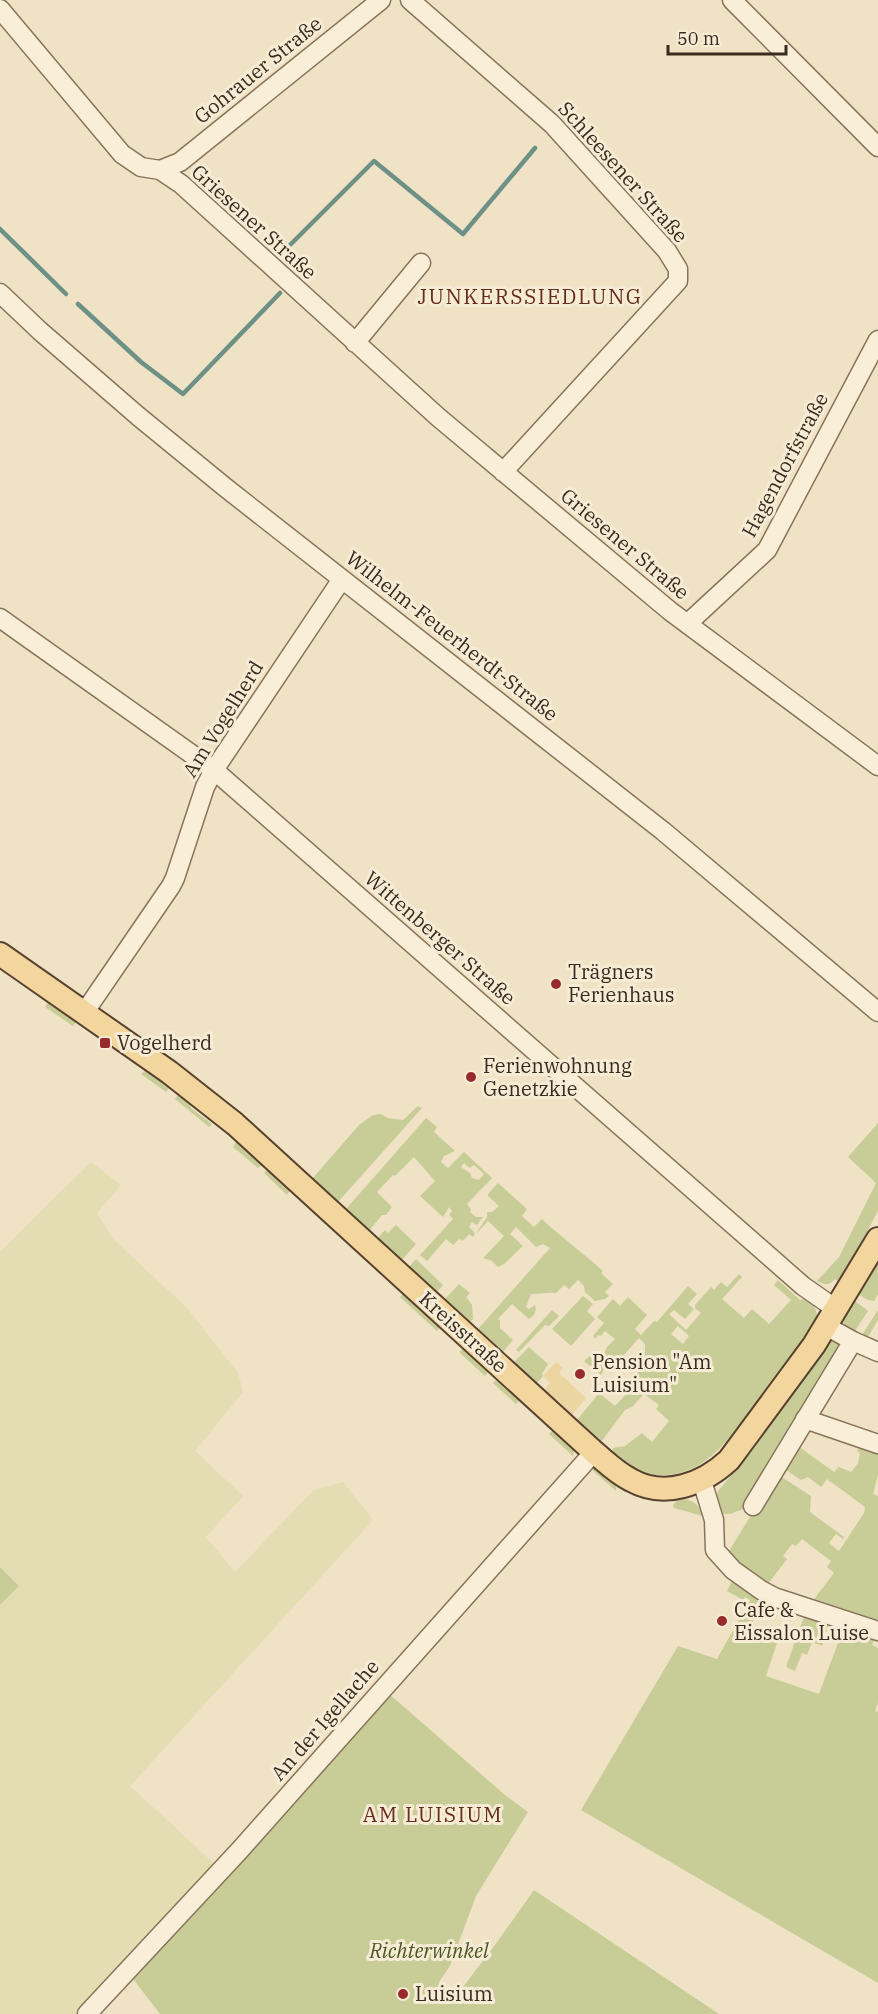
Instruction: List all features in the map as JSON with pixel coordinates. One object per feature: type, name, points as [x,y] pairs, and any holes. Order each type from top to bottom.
[{"type":"main road","name":"Kreisstraße","points":[[0,954],[169,1072],[235,1124],[594,1452],[632,1481],[646,1486],[679,1487],[702,1481],[716,1473],[729,1460],[786,1385],[831,1317],[878,1239]]},
{"type":"street","name":"Gohrauer Straße","points":[[160,170],[180,162],[381,0]]},
{"type":"street","name":"Schleesener Straße","points":[[410,0],[552,124],[667,251],[678,269],[678,281],[503,472]]},
{"type":"street","points":[[732,0],[878,147]]},
{"type":"street","name":"Griesener Straße","points":[[0,9],[122,154],[141,167],[160,170],[181,184],[355,343],[503,472],[670,611],[878,766]]},
{"type":"street","points":[[355,343],[421,263]]},
{"type":"street","name":"Wilhelm-Feuerherdt-Straße","points":[[0,293],[40,332],[138,416],[663,831],[878,1012]]},
{"type":"street","name":"Hagendorfstraße","points":[[687,624],[767,550],[878,340]]},
{"type":"street","name":"Am Vogelherd","points":[[84,1013],[171,886],[205,787],[214,770],[342,579]]},
{"type":"street","name":"Wittenberger Straße","points":[[0,618],[214,770],[803,1286],[853,1341],[878,1352]]},
{"type":"street","points":[[753,1506],[853,1341]]},
{"type":"street","points":[[805,1419],[878,1444]]},
{"type":"street","name":"An der Igellache","points":[[87,2014],[239,1851],[594,1452]]},
{"type":"street","points":[[702,1481],[714,1520],[715,1550],[727,1564],[761,1590],[774,1596],[878,1631]]},
{"type":"shaded area","points":[[91,1162],[121,1185],[97,1213],[113,1239],[186,1307],[238,1373],[243,1392],[195,1451],[243,1496],[206,1537],[235,1572],[314,1490],[343,1482],[373,1520],[130,1786],[218,1867],[82,2014],[0,2014],[0,1605],[19,1586],[0,1567],[0,1252]]},
{"type":"green space","points":[[52,1001],[75,1018],[76,1022],[73,1026],[45,1007],[48,1002]]},
{"type":"green space","points":[[148,1068],[169,1084],[166,1092],[141,1074]]},
{"type":"green space","points":[[183,1093],[192,1101],[191,1108],[212,1124],[209,1127],[175,1099]]},
{"type":"green space","points":[[418,1106],[422,1108],[338,1202],[312,1179],[359,1125],[373,1115],[381,1114],[388,1118],[403,1120]]},
{"type":"green space","points":[[426,1118],[437,1127],[434,1132],[455,1151],[444,1156],[441,1162],[448,1168],[464,1152],[492,1178],[467,1204],[471,1209],[470,1212],[476,1217],[483,1217],[477,1225],[472,1222],[469,1227],[475,1233],[473,1237],[469,1234],[463,1241],[459,1239],[453,1245],[446,1239],[427,1261],[420,1255],[453,1219],[449,1215],[452,1211],[449,1207],[443,1217],[420,1196],[435,1181],[414,1157],[377,1192],[392,1207],[369,1231],[346,1209]],"holes":[[[464,1163],[470,1168],[474,1165],[484,1174],[479,1180],[472,1178],[470,1173],[461,1167]]]},
{"type":"green space","points":[[878,1123],[878,1211],[839,1282],[835,1279],[829,1284],[822,1283],[817,1281],[839,1257],[876,1183],[848,1157]]},
{"type":"green space","points":[[236,1142],[242,1142],[262,1160],[262,1165],[258,1168],[233,1147]]},
{"type":"green space","points":[[268,1169],[292,1187],[287,1195],[264,1173]]},
{"type":"green space","points":[[498,1183],[527,1209],[522,1216],[534,1227],[542,1219],[603,1271],[601,1273],[613,1284],[605,1292],[609,1296],[595,1301],[585,1292],[584,1286],[578,1280],[569,1289],[564,1285],[556,1293],[531,1294],[526,1307],[529,1309],[535,1305],[536,1309],[529,1319],[512,1304],[498,1319],[500,1328],[513,1340],[503,1352],[478,1329],[550,1248],[543,1244],[536,1247],[516,1227],[510,1234],[523,1246],[504,1264],[498,1267],[492,1261],[483,1258],[504,1236],[488,1221],[477,1233],[487,1217],[487,1212],[492,1212],[499,1206],[488,1196]]},
{"type":"green space","points":[[396,1225],[416,1244],[402,1260],[378,1238],[385,1230],[388,1233]]},
{"type":"green space","points":[[878,1258],[878,1294],[874,1301],[856,1292]]},
{"type":"green space","points":[[416,1259],[443,1285],[437,1292],[409,1267]]},
{"type":"green space","points":[[739,1274],[742,1277],[722,1299],[744,1318],[752,1309],[769,1324],[791,1300],[774,1285],[778,1280],[800,1300],[808,1298],[816,1309],[817,1323],[740,1425],[708,1459],[696,1467],[666,1475],[643,1473],[624,1464],[612,1455],[613,1448],[625,1446],[642,1433],[652,1442],[669,1421],[656,1409],[659,1405],[644,1394],[632,1407],[625,1410],[601,1442],[577,1420],[599,1393],[615,1406],[630,1390],[632,1374],[637,1374],[647,1362],[641,1357],[645,1352],[645,1344],[639,1338],[613,1367],[604,1354],[615,1339],[605,1331],[595,1339],[593,1336],[604,1323],[597,1317],[613,1299],[620,1306],[628,1297],[647,1315],[635,1329],[641,1335],[654,1321],[657,1322],[688,1286],[697,1294],[688,1304],[694,1309],[685,1319],[674,1310],[669,1314],[686,1330],[701,1313],[695,1305],[711,1287],[714,1290],[721,1282],[727,1287]],"holes":[[[678,1326],[689,1336],[683,1344],[671,1334]]]},
{"type":"green space","points":[[459,1284],[470,1293],[466,1297],[472,1305],[473,1319],[470,1322],[445,1299]]},
{"type":"green space","points":[[404,1293],[441,1323],[437,1331],[400,1297]]},
{"type":"green space","points":[[583,1296],[593,1304],[587,1311],[595,1319],[571,1346],[552,1329]]},
{"type":"green space","points":[[851,1298],[868,1311],[853,1334],[843,1321]]},
{"type":"green space","points":[[552,1310],[559,1316],[549,1326],[545,1325],[519,1352],[516,1350]]},
{"type":"green space","points":[[878,1310],[878,1320],[865,1342],[860,1338]]},
{"type":"green space","points":[[831,1339],[839,1344],[841,1350],[746,1508],[724,1514],[718,1504],[718,1491],[753,1450],[826,1341]]},
{"type":"green space","points":[[468,1347],[481,1359],[480,1364],[488,1372],[485,1376],[459,1352]]},
{"type":"green space","points":[[529,1347],[548,1364],[537,1383],[514,1362]]},
{"type":"green space","points":[[594,1352],[607,1363],[601,1375],[584,1361]]},
{"type":"green space","points":[[496,1380],[504,1387],[510,1385],[521,1399],[516,1404],[493,1383]]},
{"type":"green space","points":[[552,1431],[558,1431],[575,1447],[573,1456],[549,1434]]},
{"type":"green space","points":[[795,1444],[834,1472],[839,1467],[851,1472],[858,1463],[860,1453],[857,1451],[861,1445],[878,1452],[878,1475],[873,1494],[878,1496],[878,1621],[814,1599],[834,1573],[827,1567],[831,1561],[802,1539],[796,1546],[792,1544],[783,1556],[787,1559],[768,1584],[726,1556],[775,1476],[780,1476],[811,1496],[810,1512],[844,1537],[843,1539],[836,1534],[829,1543],[839,1551],[864,1513],[865,1507],[827,1479],[821,1487],[808,1477],[801,1480],[783,1468]]},
{"type":"green space","points":[[598,1467],[617,1481],[616,1491],[591,1469]]},
{"type":"green space","points":[[679,1498],[694,1502],[703,1516],[674,1508],[673,1505]]},
{"type":"green space","points":[[0,1567],[19,1586],[0,1605]]},
{"type":"green space","points":[[734,1577],[763,1594],[749,1632],[777,1643],[766,1676],[819,1694],[845,1624],[876,1635],[872,1645],[878,1648],[878,1703],[875,1711],[878,1712],[878,1983],[581,1810],[678,1646],[717,1659],[750,1600],[745,1597],[743,1600],[727,1591]]},
{"type":"green space","points":[[806,1611],[825,1618],[828,1626],[826,1632],[818,1636],[816,1640],[823,1643],[822,1646],[812,1642],[807,1655],[802,1653],[795,1671],[786,1667]]},
{"type":"green space","name":"Richterwinkel","points":[[388,1693],[505,1795],[528,1812],[476,1896],[450,1966],[439,1982],[450,2004],[534,1890],[719,2014],[160,2014],[130,1975]]},
{"type":"sand","points":[[556,1362],[563,1368],[559,1373],[586,1398],[572,1415],[544,1390],[550,1383],[543,1376]]},
{"type":"waterway","points":[[287,248],[374,161],[463,234],[535,148]]},
{"type":"waterway","points":[[0,229],[66,294]]},
{"type":"waterway","points":[[78,304],[141,362],[183,394],[280,293]]},
{"type":"place","name":"Trägners Ferienhaus","points":[[556,984]]},
{"type":"place","name":"Vogelherd","points":[[105,1043]]},
{"type":"place","name":"Ferienwohnung Genetzkie","points":[[471,1077]]},
{"type":"place","name":"Pension \"Am Luisium\"","points":[[580,1374]]},
{"type":"place","name":"Cafe & Eissalon Luise","points":[[722,1621]]},
{"type":"place","name":"Luisium","points":[[403,1994]]},
{"type":"district","name":"JUNKERSSIEDLUNG","points":[[530,297]]},
{"type":"district","name":"AM LUISIUM","points":[[433,1815]]}]
